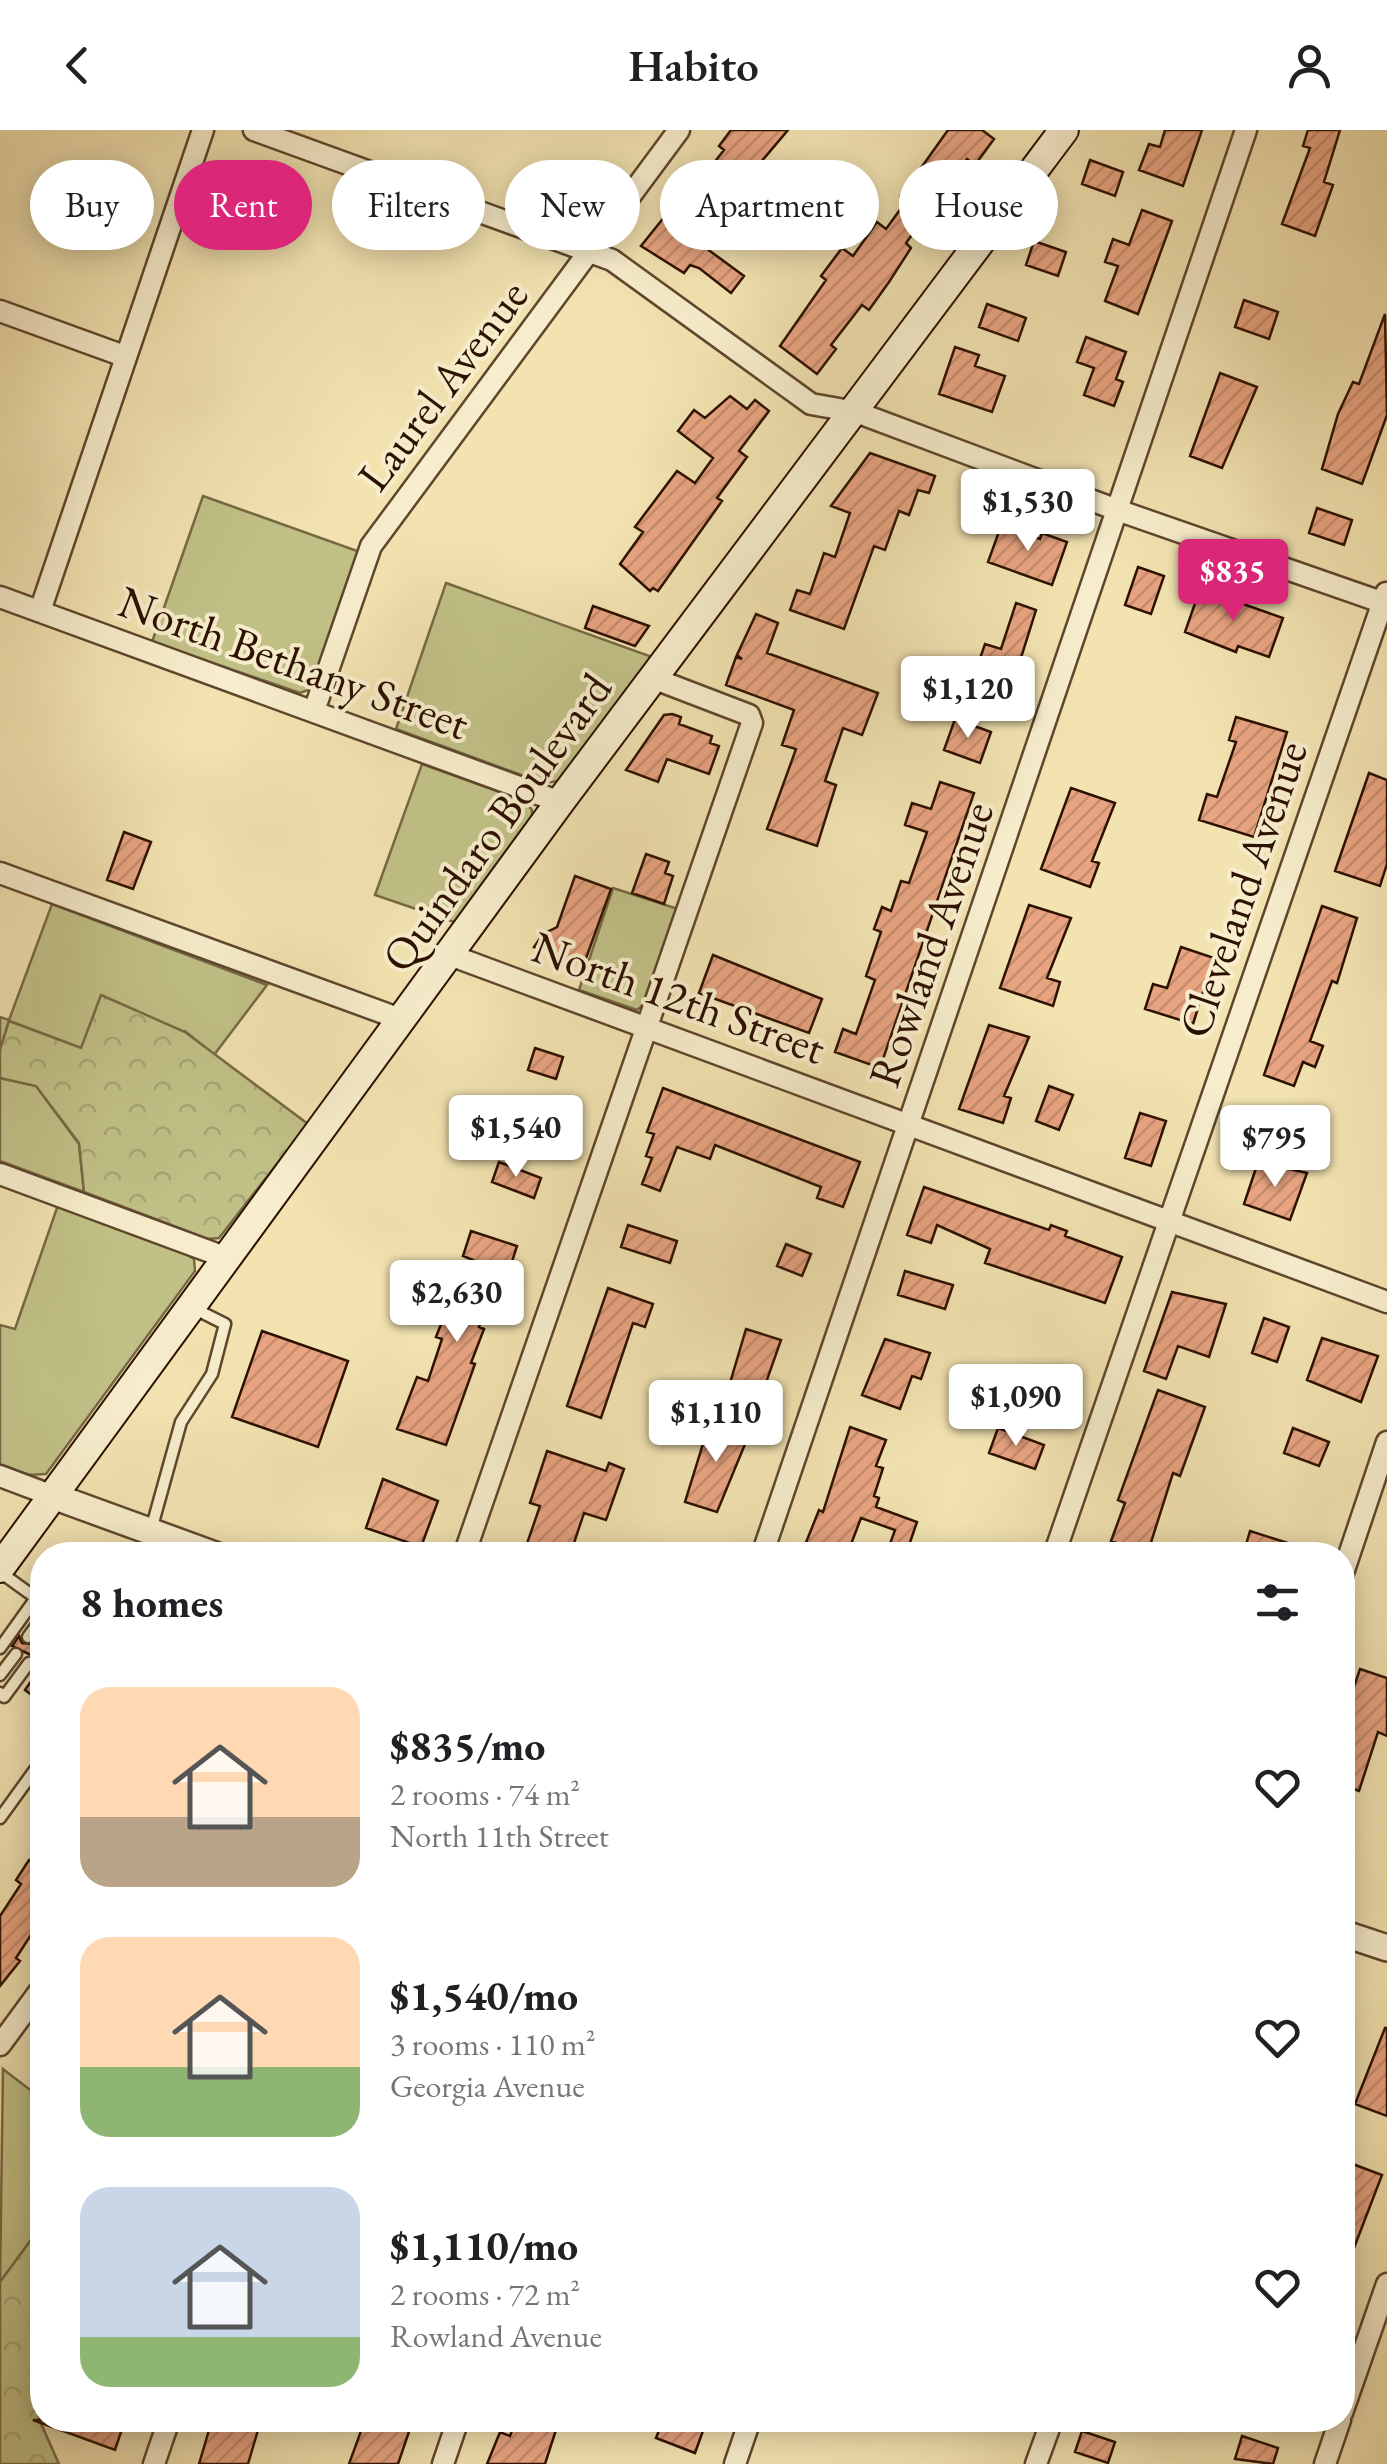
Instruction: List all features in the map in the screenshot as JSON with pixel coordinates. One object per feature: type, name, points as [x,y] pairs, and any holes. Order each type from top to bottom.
[{"type":"main road","name":"Quindaro Boulevard","points":[[0,1570],[560,802],[1064,130]]},
{"type":"street","points":[[40,612],[203,130]]},
{"type":"street","points":[[254,130],[612,260],[811,404],[856,412],[1120,510],[1386,598]]},
{"type":"street","name":"Laurel Avenue","points":[[314,711],[371,546],[679,130]]},
{"type":"street","name":"Rowland Avenue","points":[[766,1542],[1246,130]]},
{"type":"street","points":[[0,311],[124,356]]},
{"type":"street","name":"North Bethany Street","points":[[0,597],[560,802]]},
{"type":"street","name":"Cleveland Avenue","points":[[1059,1542],[1386,598]]},
{"type":"street","points":[[469,1542],[752,723],[749,715],[655,679]]},
{"type":"street","points":[[0,873],[403,1020]]},
{"type":"street","name":"North 12th Street","points":[[450,955],[1387,1302]]},
{"type":"street","points":[[0,1174],[228,1258]]},
{"type":"street","points":[[1353,1542],[1387,1442]]},
{"type":"street","points":[[0,1476],[175,1542]]},
{"type":"street","points":[[1355,1937],[1387,1948]]},
{"type":"street","points":[[0,2045],[30,2004]]},
{"type":"street","points":[[1355,2377],[1387,2284]]},
{"type":"street","points":[[154,2464],[165,2432]]},
{"type":"street","points":[[443,2464],[454,2432]]},
{"type":"street","points":[[735,2464],[746,2432]]},
{"type":"street","points":[[1036,2464],[1048,2432]]},
{"type":"street","points":[[1325,2464],[1336,2432]]},
{"type":"lane","points":[[150,1532],[180,1422],[212,1374],[225,1324],[192,1307]]},
{"type":"lane","points":[[0,1570],[30,1593]]},
{"type":"lane","points":[[0,1648],[30,1611]]},
{"type":"lane","points":[[0,1675],[16,1654]]},
{"type":"lane","points":[[0,1693],[4,1696],[29,1663]]},
{"type":"lane","points":[[0,1818],[30,1777]]},
{"type":"green space","points":[[203,496],[360,552],[311,689],[300,693],[152,642]]},
{"type":"green space","points":[[446,583],[655,658],[560,781],[543,783],[396,729]]},
{"type":"green space","points":[[422,764],[525,801],[532,810],[532,819],[457,923],[375,895]]},
{"type":"green space","points":[[613,888],[678,909],[643,1005],[637,1010],[579,990]]},
{"type":"green space","points":[[52,904],[267,985],[214,1055],[185,1031],[81,1048],[9,1021],[0,1050],[0,1017],[9,1020]]},
{"type":"green space","points":[[101,995],[185,1032],[308,1124],[219,1238],[208,1239],[84,1192],[79,1143],[36,1086],[0,1078],[0,1050],[9,1021],[81,1048]]},
{"type":"green space","points":[[0,1078],[36,1086],[79,1144],[84,1192],[0,1161]]},
{"type":"green space","points":[[58,1205],[183,1252],[194,1259],[195,1271],[46,1474],[28,1475],[0,1465],[0,1325],[15,1329]]},
{"type":"green space","points":[[3,2069],[30,2090],[30,2241],[0,2282]]},
{"type":"green space","points":[[30,2241],[30,2432],[45,2432],[59,2464],[0,2464],[0,2282]]},
{"type":"building","points":[[731,130],[788,130],[763,160],[716,160],[724,150],[719,146]]},
{"type":"building","points":[[948,130],[982,130],[994,139],[979,160],[927,160]]},
{"type":"building","points":[[1165,130],[1202,130],[1183,186],[1139,170],[1149,144],[1160,147]]},
{"type":"building","points":[[1308,130],[1340,130],[1324,182],[1333,185],[1315,236],[1282,224],[1310,148],[1303,146]]},
{"type":"building","points":[[1090,160],[1123,172],[1115,196],[1082,184]]},
{"type":"building","points":[[1142,210],[1172,221],[1138,314],[1105,301],[1118,266],[1105,262],[1113,239],[1129,245]]},
{"type":"building","points":[[899,211],[899,250],[910,250],[869,310],[862,305],[831,345],[836,349],[817,374],[780,346],[826,280],[821,276],[840,250],[853,256],[857,250],[879,250],[879,224],[886,229]]},
{"type":"building","points":[[660,222],[660,250],[709,250],[744,276],[731,293],[699,268],[690,265],[684,273],[641,246]]},
{"type":"building","points":[[1031,250],[1066,252],[1058,276],[1026,265]]},
{"type":"building","points":[[1244,300],[1278,312],[1269,339],[1235,327]]},
{"type":"building","points":[[987,304],[1026,318],[1018,341],[979,327]]},
{"type":"building","points":[[1385,314],[1387,415],[1362,484],[1322,469],[1338,414],[1353,382],[1359,384]]},
{"type":"building","points":[[1086,337],[1126,352],[1116,379],[1123,382],[1114,406],[1084,395],[1094,368],[1077,362]]},
{"type":"building","points":[[955,347],[979,355],[975,366],[1005,376],[992,412],[939,394]]},
{"type":"building","points":[[1220,373],[1257,387],[1222,468],[1190,456]]},
{"type":"building","points":[[730,396],[747,409],[755,400],[769,411],[739,451],[747,457],[717,498],[722,501],[658,591],[650,591],[620,564],[643,532],[635,527],[677,471],[695,483],[713,458],[678,431],[694,410],[705,418]]},
{"type":"building","points":[[870,453],[935,476],[929,493],[918,490],[909,515],[899,511],[885,550],[874,546],[844,629],[790,610],[797,590],[810,594],[824,553],[835,557],[850,513],[831,506]]},
{"type":"building","points":[[1317,508],[1352,520],[1344,545],[1309,533]]},
{"type":"building","points":[[1001,526],[1040,539],[1042,533],[1067,542],[1052,585],[988,562]]},
{"type":"building","points":[[1138,567],[1164,576],[1151,614],[1125,605]]},
{"type":"building","points":[[1200,589],[1283,618],[1269,657],[1238,646],[1236,652],[1185,632]]},
{"type":"building","points":[[1016,603],[1036,610],[1014,680],[977,667],[985,644],[1001,649]]},
{"type":"building","points":[[593,606],[649,626],[635,646],[585,628]]},
{"type":"building","points":[[756,614],[778,623],[767,653],[878,693],[862,735],[843,728],[825,781],[836,785],[817,846],[767,829],[796,749],[782,745],[794,710],[726,685],[736,657],[742,659],[737,655]]},
{"type":"building","points":[[664,715],[681,717],[679,724],[712,736],[710,743],[719,746],[709,774],[667,759],[658,782],[626,770]]},
{"type":"building","points":[[1236,717],[1287,732],[1254,837],[1199,820],[1207,794],[1217,797],[1236,742],[1229,740]]},
{"type":"building","points":[[955,719],[991,732],[980,763],[944,750]]},
{"type":"building","points":[[1369,773],[1387,780],[1387,864],[1380,886],[1335,871]]},
{"type":"building","points":[[940,782],[974,793],[880,1068],[835,1052],[843,1029],[856,1034],[875,980],[866,976],[881,932],[874,929],[882,907],[891,911],[901,881],[909,883],[927,832],[905,825],[912,803],[931,809]]},
{"type":"building","points":[[1071,788],[1115,803],[1092,861],[1099,863],[1090,887],[1041,869]]},
{"type":"building","points":[[124,832],[151,842],[133,889],[107,880]]},
{"type":"building","points":[[646,854],[669,862],[665,873],[673,876],[664,904],[632,893]]},
{"type":"building","points":[[575,876],[611,889],[584,964],[534,947],[543,934],[557,927]]},
{"type":"building","points":[[1029,905],[1071,918],[1047,978],[1060,982],[1053,1006],[1000,988]]},
{"type":"building","points":[[1322,906],[1357,918],[1337,983],[1332,981],[1310,1041],[1323,1046],[1315,1067],[1303,1062],[1294,1086],[1264,1075]]},
{"type":"building","points":[[1181,947],[1220,960],[1211,984],[1206,983],[1193,1024],[1145,1009],[1153,984],[1167,988]]},
{"type":"building","points":[[713,955],[822,999],[809,1033],[699,993]]},
{"type":"building","points":[[989,1025],[1029,1037],[1004,1096],[1011,1098],[1003,1123],[959,1109]]},
{"type":"building","points":[[535,1048],[563,1057],[556,1079],[528,1070]]},
{"type":"building","points":[[1049,1086],[1073,1095],[1059,1130],[1036,1121]]},
{"type":"building","points":[[663,1088],[860,1162],[843,1207],[817,1198],[821,1187],[715,1145],[710,1159],[677,1147],[660,1191],[642,1184],[652,1158],[646,1156],[654,1134],[647,1132]]},
{"type":"building","points":[[529,1106],[564,1120],[556,1143],[520,1130]]},
{"type":"building","points":[[1140,1113],[1166,1121],[1151,1166],[1125,1158]]},
{"type":"building","points":[[499,1162],[541,1178],[534,1198],[492,1182]]},
{"type":"building","points":[[1258,1162],[1307,1173],[1290,1220],[1244,1204]]},
{"type":"building","points":[[924,1187],[1049,1230],[1051,1225],[1067,1231],[1065,1236],[1122,1257],[1105,1303],[985,1263],[990,1249],[937,1225],[931,1243],[907,1235]]},
{"type":"building","points":[[628,1225],[677,1241],[670,1263],[621,1247]]},
{"type":"building","points":[[471,1231],[517,1246],[509,1271],[501,1268],[479,1327],[484,1329],[471,1363],[475,1364],[446,1445],[397,1429],[417,1377],[428,1381],[442,1339],[436,1337],[445,1314],[452,1316],[473,1260],[463,1256]]},
{"type":"building","points":[[786,1244],[811,1254],[802,1276],[777,1266]]},
{"type":"building","points":[[905,1271],[953,1285],[945,1309],[898,1295]]},
{"type":"building","points":[[608,1288],[653,1304],[645,1327],[633,1323],[601,1418],[567,1406]]},
{"type":"building","points":[[1172,1292],[1226,1304],[1209,1357],[1178,1346],[1166,1379],[1144,1371]]},
{"type":"building","points":[[1264,1318],[1289,1327],[1277,1362],[1252,1353]]},
{"type":"building","points":[[746,1329],[781,1340],[762,1394],[730,1383]]},
{"type":"building","points":[[262,1331],[348,1361],[318,1447],[232,1417]]},
{"type":"building","points":[[1322,1338],[1378,1356],[1361,1402],[1307,1380]]},
{"type":"building","points":[[885,1339],[930,1353],[921,1379],[912,1376],[900,1409],[862,1395]]},
{"type":"building","points":[[1158,1390],[1205,1407],[1180,1476],[1173,1473],[1151,1542],[1111,1541],[1125,1503],[1118,1500]]},
{"type":"building","points":[[711,1418],[750,1432],[717,1512],[685,1502]]},
{"type":"building","points":[[850,1427],[886,1440],[876,1466],[883,1468],[874,1496],[879,1498],[876,1507],[917,1522],[910,1542],[891,1542],[895,1530],[861,1518],[852,1542],[806,1542],[819,1510],[823,1512]]},
{"type":"building","points":[[998,1428],[1044,1445],[1035,1469],[989,1453]]},
{"type":"building","points":[[1293,1428],[1329,1442],[1319,1466],[1284,1453]]},
{"type":"building","points":[[547,1451],[606,1471],[609,1463],[624,1469],[606,1520],[584,1513],[574,1542],[528,1542],[540,1506],[530,1503]]},
{"type":"building","points":[[383,1479],[438,1501],[423,1542],[407,1542],[366,1528]]},
{"type":"building","points":[[1250,1531],[1285,1542],[1247,1542]]},
{"type":"building","points":[[19,1636],[22,1643],[30,1644],[30,1655],[12,1646]]},
{"type":"building","points":[[1360,1669],[1387,1678],[1387,1736],[1378,1732],[1359,1791],[1355,1790],[1355,1684]]},
{"type":"building","points":[[29,1860],[30,1936],[16,1958],[20,1961],[0,1986],[0,1916],[21,1884],[16,1880]]},
{"type":"building","points":[[1387,2028],[1387,2116],[1355,2104]]},
{"type":"building","points":[[1355,2165],[1382,2175],[1355,2245]]},
{"type":"building","points":[[66,2432],[121,2432],[115,2450]]},
{"type":"building","points":[[208,2432],[257,2432],[248,2464],[199,2464]]},
{"type":"building","points":[[361,2432],[409,2432],[398,2464],[349,2464]]},
{"type":"building","points":[[500,2432],[510,2436],[512,2432],[555,2432],[545,2464],[487,2464]]},
{"type":"building","points":[[658,2432],[703,2432],[695,2453],[656,2438]]},
{"type":"building","points":[[1082,2432],[1115,2442],[1108,2463],[1075,2452]]},
{"type":"building","points":[[1242,2436],[1278,2448],[1273,2464],[1235,2459]]}]
